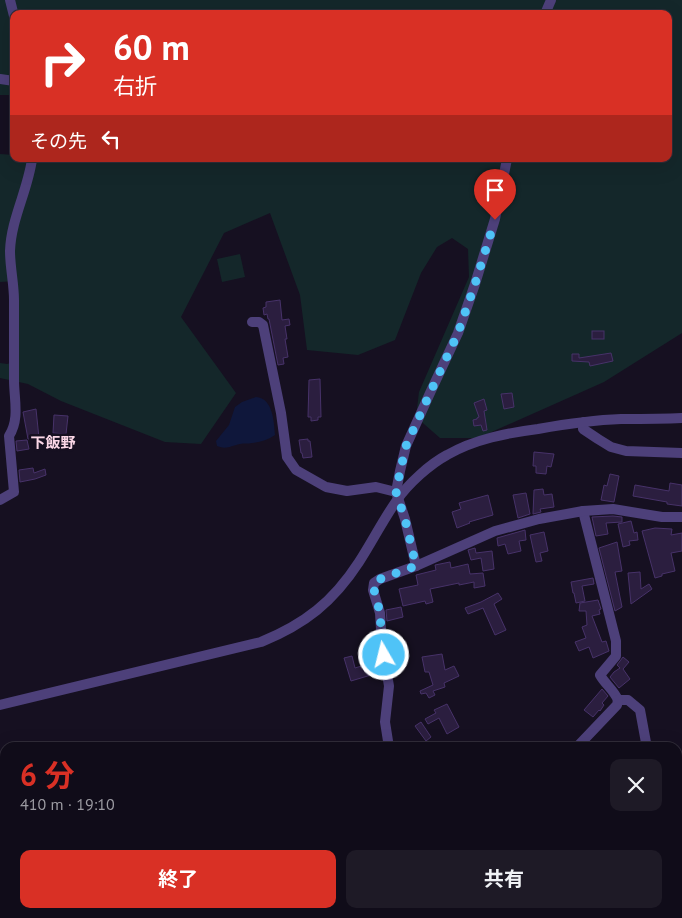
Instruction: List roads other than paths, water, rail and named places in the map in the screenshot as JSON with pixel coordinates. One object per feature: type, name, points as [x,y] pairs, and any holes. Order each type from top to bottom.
[{"type":"street","points":[[0,500],[14,492],[9,436],[15,424],[16,408],[11,236],[32,162]]},
{"type":"street","points":[[0,706],[261,642],[279,635],[298,624],[336,594],[360,561],[397,495],[406,446],[458,333],[475,284],[495,220],[506,162]]},
{"type":"street","points":[[252,322],[259,322],[263,325],[281,414],[287,457],[296,470],[326,487],[346,491],[376,487],[397,495]]},
{"type":"street","points":[[397,495],[446,455],[467,445],[484,440],[521,431],[584,422],[620,419],[682,418]]},
{"type":"street","points":[[584,422],[583,429],[611,447],[626,452],[682,453]]},
{"type":"street","points":[[397,495],[405,519],[416,566]]},
{"type":"street","points":[[388,742],[385,722],[389,686],[382,645],[380,613],[374,583],[495,531],[539,519],[582,511],[612,509],[662,517],[682,517]]},
{"type":"street","points":[[582,511],[616,641],[616,656],[600,675],[616,694],[618,700],[616,705],[582,742]]},
{"type":"street","points":[[618,700],[628,700],[640,710],[646,742]]},
{"type":"water","points":[[256,397],[262,398],[272,412],[275,435],[258,442],[226,448],[217,446],[216,441],[229,425],[235,407],[242,402]]},
{"type":"district","name":"下飯野","points":[[53,443]]}]
